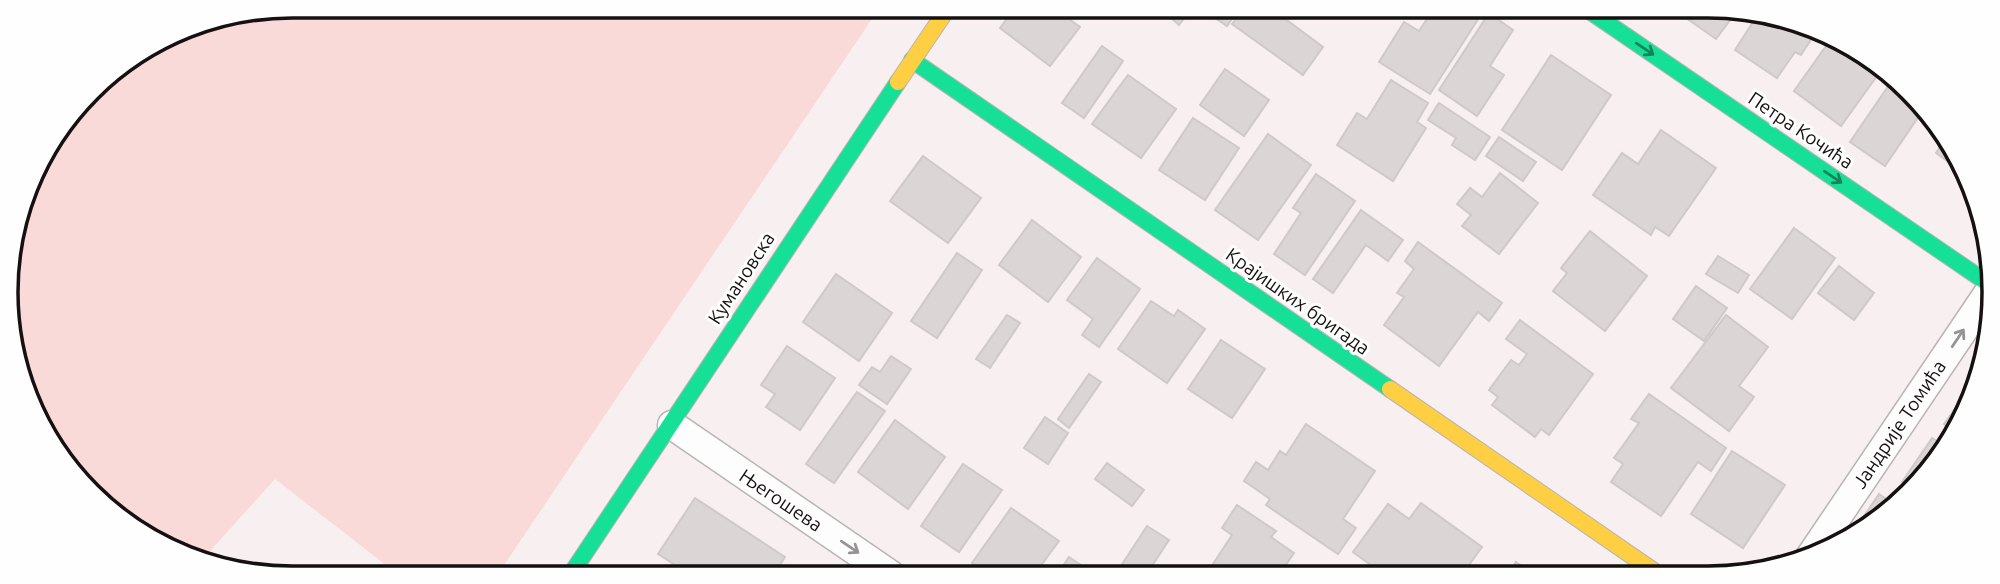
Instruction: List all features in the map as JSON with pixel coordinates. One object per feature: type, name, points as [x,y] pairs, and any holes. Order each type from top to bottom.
[{"type":"street","name":"Кумановска","points":[[577,566],[672,425],[764,279],[941,18]]},
{"type":"street","name":"Петра Кочића","points":[[1600,18],[1982,279]]},
{"type":"street","name":"Крајишких бригада","points":[[912,60],[1646,566]]},
{"type":"street","name":"Јандрије Томића","points":[[1820,543],[1982,302]]},
{"type":"street","name":"Његошева","points":[[672,425],[878,566]]},
{"type":"shaded area","points":[[274,18],[873,18],[503,566],[387,566],[275,479],[208,553],[204,552],[155,530],[125,510],[98,486],[64,445],[38,397],[23,346],[18,310],[18,274],[27,221],[38,187],[64,139],[98,98],[125,74],[155,54],[187,38],[238,23]]},
{"type":"building","points":[[1008,18],[1068,18],[1080,27],[1050,66],[1000,28]]},
{"type":"building","points":[[1171,18],[1184,18],[1179,25]]},
{"type":"building","points":[[1215,18],[1233,18],[1227,26]]},
{"type":"building","points":[[1237,18],[1284,18],[1323,47],[1303,75],[1232,24]]},
{"type":"building","points":[[1428,18],[1479,18],[1430,94],[1379,62],[1404,22],[1419,31]]},
{"type":"building","points":[[1486,18],[1496,18],[1513,30],[1490,66],[1504,75],[1477,116],[1439,90]]},
{"type":"building","points":[[1686,18],[1731,19],[1716,39]]},
{"type":"building","points":[[1753,22],[1812,38],[1801,55],[1795,52],[1777,78],[1735,50]]},
{"type":"building","points":[[1827,45],[1877,76],[1841,126],[1794,91]]},
{"type":"building","points":[[1102,46],[1123,61],[1084,118],[1062,103]]},
{"type":"building","points":[[1551,55],[1611,95],[1562,170],[1502,130]]},
{"type":"building","points":[[1225,69],[1269,100],[1244,136],[1200,105]]},
{"type":"building","points":[[1128,75],[1176,109],[1141,158],[1092,124]]},
{"type":"building","points":[[1391,80],[1428,103],[1417,122],[1426,128],[1393,181],[1337,145],[1357,113],[1367,119]]},
{"type":"building","points":[[1889,86],[1919,116],[1885,166],[1850,142]]},
{"type":"building","points":[[1439,103],[1490,137],[1475,160],[1452,145],[1456,138],[1428,120]]},
{"type":"building","points":[[1193,118],[1239,148],[1205,200],[1159,170]]},
{"type":"building","points":[[1661,130],[1716,168],[1669,236],[1655,227],[1651,235],[1593,195],[1622,153],[1638,164]]},
{"type":"building","points":[[1268,134],[1311,165],[1258,240],[1215,210]]},
{"type":"building","points":[[1499,137],[1536,162],[1523,181],[1486,156]]},
{"type":"building","points":[[1941,146],[1950,163],[1936,153]]},
{"type":"building","points":[[923,156],[981,198],[948,243],[890,201]]},
{"type":"building","points":[[1500,173],[1538,203],[1499,254],[1462,226],[1471,215],[1457,204],[1470,188],[1482,197]]},
{"type":"building","points":[[1316,174],[1355,201],[1305,275],[1274,254],[1301,213],[1293,208]]},
{"type":"building","points":[[1361,210],[1403,240],[1388,261],[1366,245],[1333,293],[1313,279]]},
{"type":"building","points":[[1032,220],[1081,257],[1048,302],[999,265]]},
{"type":"building","points":[[1794,228],[1835,258],[1792,319],[1750,289]]},
{"type":"building","points":[[1590,231],[1647,276],[1605,331],[1553,291],[1567,273],[1561,268]]},
{"type":"building","points":[[1418,242],[1502,303],[1489,321],[1478,312],[1439,366],[1384,325],[1404,297],[1397,293],[1414,269],[1405,261]]},
{"type":"building","points":[[957,253],[982,270],[937,338],[911,321]]},
{"type":"building","points":[[1718,256],[1749,275],[1738,293],[1706,274]]},
{"type":"building","points":[[1097,258],[1140,289],[1099,347],[1082,335],[1093,319],[1067,300]]},
{"type":"building","points":[[1839,266],[1874,293],[1854,320],[1818,293]]},
{"type":"building","points":[[836,274],[892,313],[859,361],[803,322]]},
{"type":"building","points":[[1696,286],[1727,308],[1704,341],[1673,319]]},
{"type":"building","points":[[1151,301],[1174,316],[1178,310],[1205,329],[1167,383],[1118,349]]},
{"type":"building","points":[[1007,315],[1020,323],[990,368],[976,359]]},
{"type":"building","points":[[1726,315],[1768,347],[1739,386],[1754,397],[1729,431],[1671,388]]},
{"type":"building","points":[[1520,320],[1593,374],[1549,435],[1541,429],[1535,437],[1492,405],[1498,397],[1489,390],[1511,360],[1519,365],[1527,354],[1506,339]]},
{"type":"building","points":[[1221,340],[1265,369],[1232,418],[1188,389]]},
{"type":"building","points":[[787,346],[835,378],[800,430],[766,407],[775,394],[761,385]]},
{"type":"building","points":[[891,356],[911,369],[887,404],[859,385],[872,367],[880,372]]},
{"type":"building","points":[[1089,374],[1101,382],[1069,428],[1058,419]]},
{"type":"building","points":[[857,392],[885,411],[834,483],[806,464]]},
{"type":"building","points":[[1649,394],[1726,448],[1711,471],[1698,462],[1661,516],[1611,482],[1623,464],[1614,458],[1639,423],[1631,419]]},
{"type":"building","points":[[1959,403],[1947,426],[1944,424]]},
{"type":"building","points":[[1045,417],[1068,433],[1048,464],[1024,448]]},
{"type":"building","points":[[895,420],[945,457],[908,509],[858,472]]},
{"type":"building","points":[[1306,424],[1375,471],[1343,519],[1356,528],[1338,554],[1266,505],[1270,499],[1244,481],[1256,462],[1268,470],[1280,451],[1286,455]]},
{"type":"building","points":[[1932,438],[1938,442],[1914,473],[1904,484],[1902,482]]},
{"type":"building","points":[[1732,451],[1785,485],[1743,548],[1691,514]]},
{"type":"building","points":[[1107,463],[1144,490],[1132,506],[1095,479]]},
{"type":"building","points":[[963,464],[1002,490],[959,552],[921,526]]},
{"type":"building","points":[[1879,494],[1887,500],[1875,510],[1862,520]]},
{"type":"building","points":[[695,498],[785,557],[779,566],[677,566],[658,554]]},
{"type":"building","points":[[1421,503],[1482,547],[1468,566],[1372,566],[1353,552],[1388,504],[1409,519]]},
{"type":"building","points":[[1237,505],[1276,531],[1271,537],[1294,553],[1285,566],[1212,566],[1232,535],[1222,528]]},
{"type":"building","points":[[1011,508],[1059,541],[1041,566],[976,566],[972,563]]},
{"type":"building","points":[[1147,526],[1169,540],[1152,566],[1121,566]]},
{"type":"building","points":[[1069,557],[1082,566],[1063,566]]},
{"type":"traffic: fast","points":[[1600,18],[1982,279]]},
{"type":"traffic: fast","points":[[912,60],[1390,389]]},
{"type":"traffic: fast","points":[[576,566],[898,82]]},
{"type":"traffic: slow","points":[[898,82],[941,18]]},
{"type":"traffic: slow","points":[[1390,389],[1647,566]]}]
